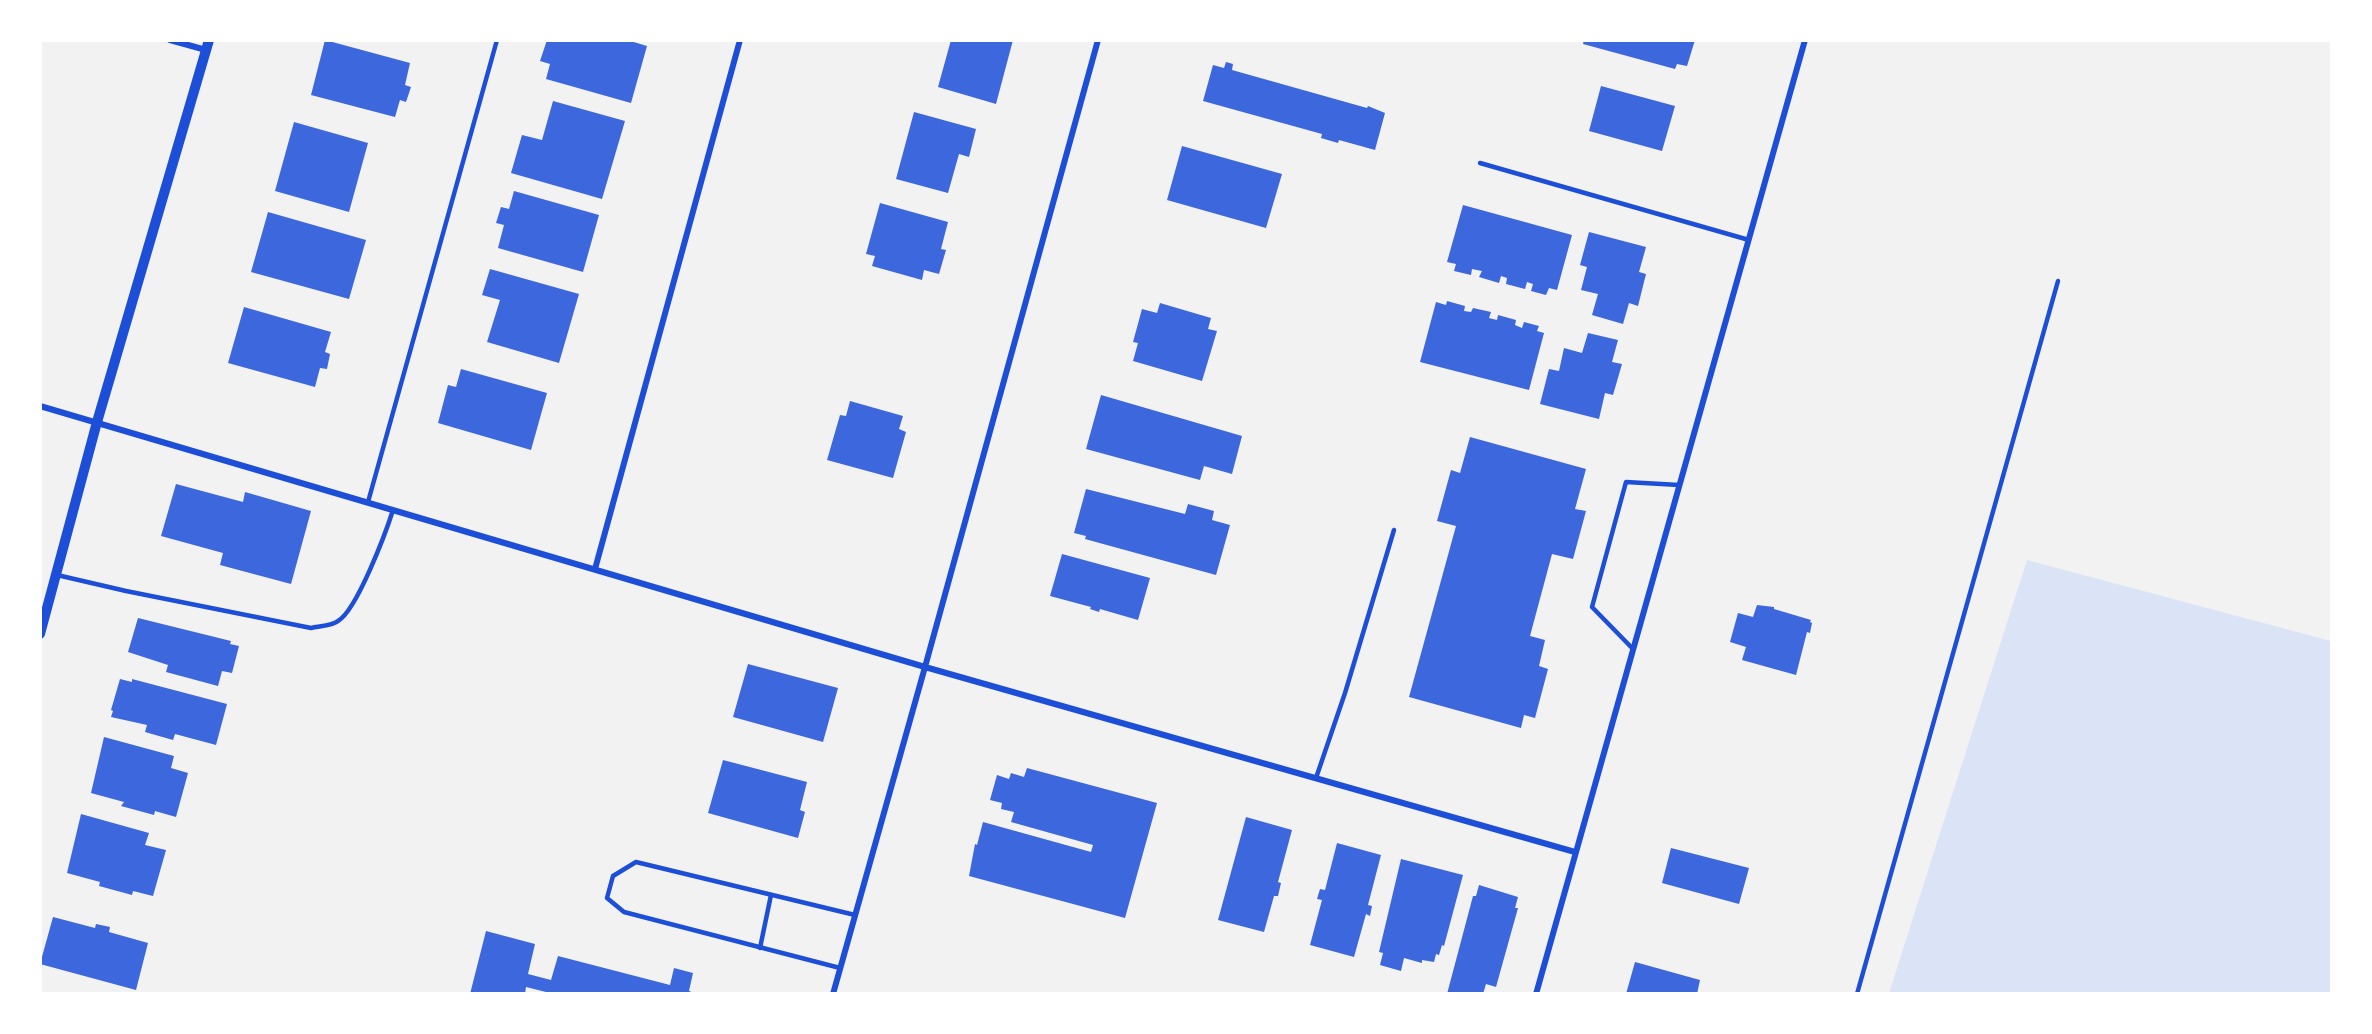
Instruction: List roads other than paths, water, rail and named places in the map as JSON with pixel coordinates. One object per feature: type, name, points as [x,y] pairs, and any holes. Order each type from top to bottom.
[{"type":"street","points":[[40,634],[97,422],[207,45],[170,40]]},
{"type":"street","points":[[595,569],[740,40]]},
{"type":"street","points":[[833,993],[1098,40]]},
{"type":"street","points":[[1536,993],[1805,40]]},
{"type":"street","points":[[40,406],[925,667],[1575,852]]},
{"type":"lane","points":[[368,502],[497,40]]},
{"type":"lane","points":[[1480,163],[1749,240]]},
{"type":"lane","points":[[1857,993],[2058,282]]},
{"type":"lane","points":[[1633,649],[1592,607],[1626,482],[1679,485]]},
{"type":"lane","points":[[57,574],[126,591],[311,628],[338,621],[357,597],[386,534],[393,510]]},
{"type":"lane","points":[[1316,778],[1345,693],[1394,530]]},
{"type":"lane","points":[[840,968],[624,912],[608,898],[613,876],[636,862],[855,915]]},
{"type":"lane","points":[[760,948],[771,895]]}]
